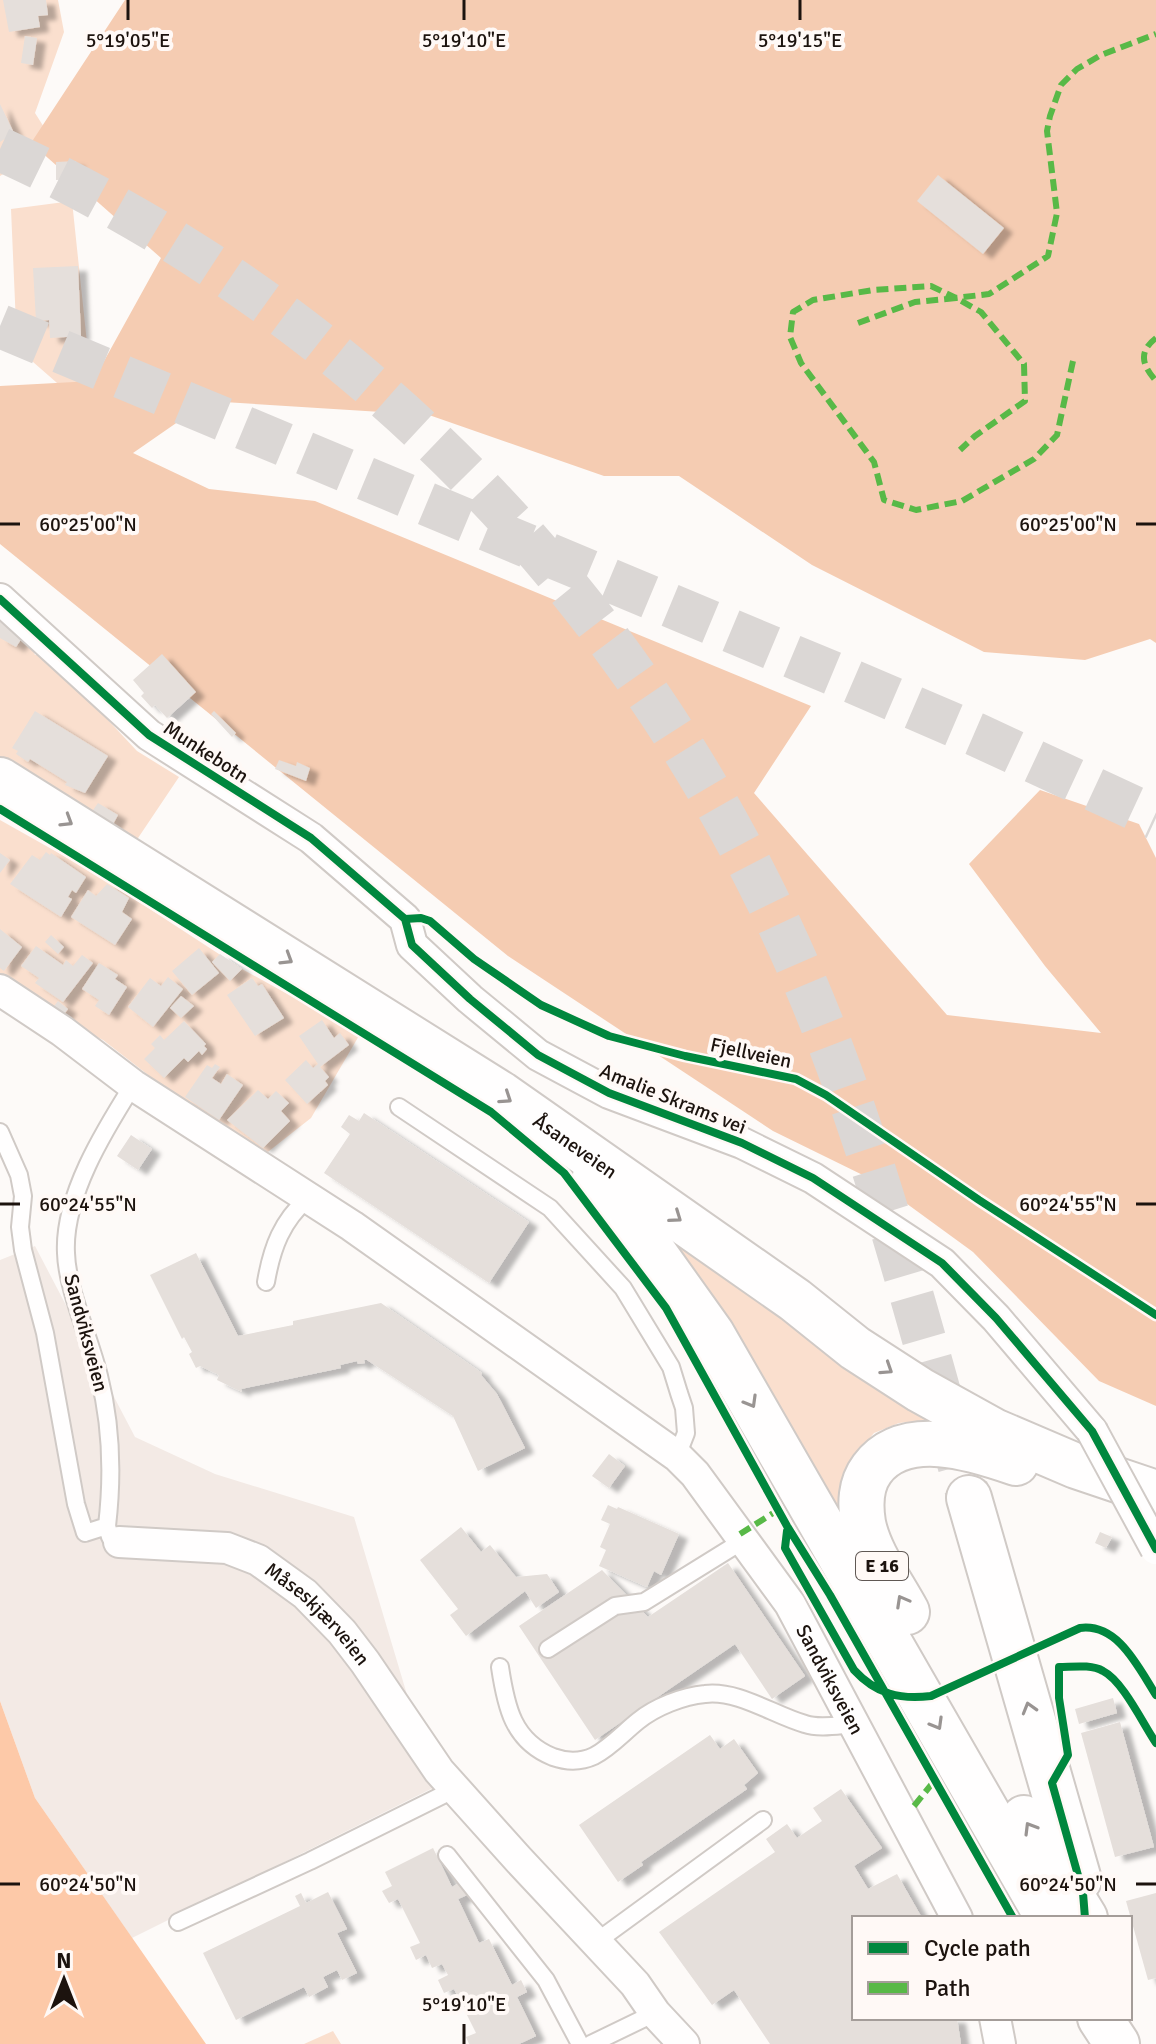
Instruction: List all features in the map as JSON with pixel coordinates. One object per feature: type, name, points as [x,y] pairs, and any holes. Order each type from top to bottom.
[{"type":"highway","name":"Åsaneveien","points":[[0,780],[401,1031],[567,1140],[795,1300],[855,1348],[920,1390],[994,1431],[1076,1466],[1156,1493]]},
{"type":"highway","name":"E 16","points":[[567,1140],[645,1240],[712,1334],[1047,1916]]},
{"type":"highway","name":"E 16","points":[[1084,1916],[1000,1778],[880,1563],[864,1526],[861,1500],[866,1477],[879,1460],[896,1448],[924,1444],[993,1455],[1156,1512]]},
{"type":"highway","name":"E 16","points":[[969,1498],[1083,1893],[1085,1916]]},
{"type":"highway","points":[[1101,2020],[1117,2044]]},
{"type":"street","name":"Munkebotn","points":[[0,599],[149,735],[311,838],[405,919]]},
{"type":"street","name":"Amalie Skrams vei","points":[[405,919],[412,945],[470,999],[538,1055],[609,1093],[742,1143],[813,1178],[942,1263],[996,1318],[1092,1431],[1156,1549]]},
{"type":"street","name":"Sandviksveien","points":[[0,990],[62,1031],[133,1085],[308,1198],[677,1456],[695,1474],[790,1604],[956,1916]]},
{"type":"street","name":"Måseskjærveien","points":[[113,1534],[227,1548],[276,1570],[305,1594],[342,1632],[365,1662],[439,1771],[635,1984],[655,2013],[684,2044]]},
{"type":"street","points":[[995,2020],[1000,2044]]},
{"type":"lane","name":"Sandviksveien","points":[[113,1534],[112,1454],[107,1415],[65,1254],[69,1223],[82,1178],[101,1136],[133,1085]]},
{"type":"lane","points":[[399,1107],[550,1208],[623,1288],[671,1367],[684,1408],[686,1433],[677,1456]]},
{"type":"lane","points":[[0,1132],[19,1175],[23,1196],[20,1227],[23,1250],[45,1333],[76,1504],[85,1533],[113,1534]]},
{"type":"lane","points":[[266,1282],[270,1258],[282,1226],[308,1198]]},
{"type":"lane","points":[[548,1649],[615,1606],[644,1602],[744,1540]]},
{"type":"lane","points":[[500,1667],[504,1694],[516,1728],[535,1750],[559,1759],[580,1761],[594,1756],[613,1744],[641,1718],[679,1699],[708,1693],[732,1696],[809,1726],[854,1724]]},
{"type":"lane","points":[[178,1922],[457,1788]]},
{"type":"lane","points":[[596,1942],[763,1820]]},
{"type":"lane","points":[[447,1855],[546,1980],[580,2044]]},
{"type":"lane","points":[[591,2044],[655,2013]]},
{"type":"shaded area","points":[[0,0],[58,0],[64,32],[35,113],[54,143],[0,176]]},
{"type":"shaded area","points":[[125,0],[1156,0],[1156,643],[1150,639],[1085,660],[984,652],[812,565],[679,476],[604,476],[429,415],[208,401],[133,453],[209,489],[315,501],[811,706],[754,793],[947,1015],[1101,1033],[1045,966],[969,864],[1040,790],[1139,824],[1156,858],[1156,1406],[1099,1381],[973,1252],[877,1182],[773,1131],[508,956],[0,544],[0,386],[93,381],[161,258],[31,143]]},
{"type":"shaded area","points":[[72,201],[93,400],[80,403],[17,348],[11,209]]},
{"type":"shaded area","points":[[0,617],[26,632],[35,655],[47,655],[137,751],[179,777],[134,844],[0,763]]},
{"type":"shaded area","points":[[0,820],[96,874],[242,969],[360,1034],[311,1118],[264,1155],[174,1095],[103,1040],[61,1018],[0,973]]},
{"type":"shaded area","points":[[672,1235],[930,1420],[899,1423],[874,1433],[856,1454],[874,1584],[663,1240]]},
{"type":"shaded area","points":[[35,1246],[135,1437],[215,1474],[354,1517],[411,1708],[459,1775],[132,1938],[35,1798],[0,1701],[0,1260]]},
{"type":"shaded area","points":[[0,1701],[35,1798],[206,2044],[0,2044]]},
{"type":"shaded area","points":[[333,2031],[341,2044],[304,2044]]},
{"type":"building","points":[[3,0],[46,0],[48,15],[38,16],[40,27],[9,32]]},
{"type":"building","points":[[25,36],[37,38],[33,65],[21,63]]},
{"type":"building","points":[[0,104],[14,133],[0,142]]},
{"type":"building","points":[[76,161],[77,179],[56,180],[56,162]]},
{"type":"building","points":[[938,175],[1004,228],[983,254],[917,201]]},
{"type":"building","points":[[78,266],[81,336],[50,338],[49,320],[36,321],[33,268]]},
{"type":"building","points":[[0,617],[26,632],[16,647],[0,638]]},
{"type":"building","points":[[162,654],[196,692],[167,718],[141,696],[144,693],[133,680]]},
{"type":"building","points":[[35,711],[108,756],[85,793],[65,785],[67,782],[30,759],[28,762],[12,748]]},
{"type":"building","points":[[214,711],[236,733],[232,737],[211,714]]},
{"type":"building","points":[[279,760],[296,766],[297,762],[310,768],[306,781],[275,769]]},
{"type":"building","points":[[98,803],[118,815],[112,826],[91,813]]},
{"type":"building","points":[[46,852],[86,877],[76,893],[72,890],[68,897],[72,899],[61,917],[10,884],[32,855],[40,860]]},
{"type":"building","points":[[0,853],[10,860],[0,873]]},
{"type":"building","points":[[107,884],[129,898],[122,912],[132,919],[115,945],[71,917],[88,890],[96,896]]},
{"type":"building","points":[[0,929],[22,947],[4,971],[0,968]]},
{"type":"building","points":[[51,935],[64,947],[58,954],[45,942]]},
{"type":"building","points":[[36,946],[63,965],[66,960],[73,966],[82,955],[93,963],[63,1002],[35,983],[39,978],[21,966]]},
{"type":"building","points":[[199,948],[219,973],[192,995],[172,971]]},
{"type":"building","points":[[220,954],[242,969],[230,981],[212,962]]},
{"type":"building","points":[[99,963],[118,975],[115,979],[127,987],[109,1015],[95,1006],[99,1000],[82,989]]},
{"type":"building","points":[[168,977],[183,989],[153,1027],[128,1007],[150,978],[161,986]]},
{"type":"building","points":[[252,978],[258,986],[262,984],[284,1018],[255,1036],[227,995]]},
{"type":"building","points":[[181,996],[194,1006],[181,1018],[170,1008]]},
{"type":"building","points":[[58,1001],[68,1009],[61,1018],[51,1010]]},
{"type":"building","points":[[322,1020],[334,1038],[340,1033],[349,1045],[320,1067],[329,1077],[325,1081],[328,1085],[307,1104],[285,1080],[306,1060],[313,1068],[318,1064],[299,1036]]},
{"type":"building","points":[[184,1021],[206,1044],[207,1049],[202,1055],[199,1051],[188,1062],[184,1058],[164,1078],[144,1059],[155,1048],[151,1044],[160,1035],[164,1040]]},
{"type":"building","points":[[215,1064],[220,1067],[212,1078],[221,1084],[227,1074],[243,1085],[219,1120],[185,1097],[207,1065],[212,1068]]},
{"type":"building","points":[[258,1090],[268,1099],[276,1091],[289,1103],[281,1111],[290,1121],[263,1148],[227,1120]]},
{"type":"building","points":[[364,1113],[529,1222],[489,1283],[324,1173],[350,1134],[341,1127],[349,1115],[359,1121]]},
{"type":"building","points":[[131,1135],[152,1149],[138,1170],[117,1156]]},
{"type":"building","points":[[196,1253],[238,1336],[381,1303],[482,1373],[497,1394],[525,1448],[478,1471],[453,1416],[367,1360],[364,1360],[365,1363],[358,1364],[357,1361],[340,1365],[341,1368],[241,1389],[242,1392],[217,1380],[219,1375],[200,1366],[196,1368],[189,1354],[192,1352],[184,1337],[182,1339],[150,1275]]},
{"type":"building","points":[[609,1454],[625,1466],[609,1488],[592,1476]]},
{"type":"building","points":[[608,1505],[679,1534],[661,1575],[654,1571],[647,1587],[599,1566],[606,1550],[600,1547],[610,1524],[601,1520]]},
{"type":"building","points":[[461,1527],[481,1552],[490,1545],[516,1577],[547,1574],[559,1592],[536,1608],[525,1591],[466,1636],[450,1615],[458,1609],[420,1560]]},
{"type":"building","points":[[1100,1532],[1112,1537],[1106,1548],[1095,1543]]},
{"type":"building","points":[[728,1563],[805,1676],[772,1699],[735,1644],[595,1740],[519,1626],[602,1570],[648,1617]]},
{"type":"building","points":[[1113,1698],[1117,1713],[1079,1724],[1075,1709]]},
{"type":"building","points":[[1120,1722],[1154,1847],[1115,1857],[1081,1733]]},
{"type":"building","points":[[710,1735],[720,1749],[734,1739],[758,1773],[744,1785],[747,1789],[641,1862],[643,1865],[618,1882],[579,1825]]},
{"type":"building","points":[[841,1789],[882,1848],[854,1866],[868,1889],[897,1874],[921,1916],[852,1916],[852,2020],[957,2020],[961,2044],[770,2044],[734,1990],[712,2005],[659,1932],[775,1852],[766,1839],[787,1824],[797,1838],[822,1821],[813,1808]]},
{"type":"building","points":[[433,1848],[452,1887],[461,1882],[467,1895],[458,1899],[479,1943],[489,1939],[512,1985],[521,1980],[527,1992],[517,1997],[536,2036],[519,2044],[469,2044],[466,2037],[476,2033],[454,1989],[444,1993],[438,1980],[448,1975],[442,1964],[432,1968],[426,1955],[416,1960],[410,1947],[420,1943],[398,1899],[389,1903],[382,1891],[392,1886],[385,1872]]},
{"type":"building","points":[[328,1892],[347,1929],[337,1933],[357,1973],[342,1980],[337,1970],[323,1977],[328,1987],[309,1997],[304,1987],[236,2020],[203,1953],[300,1906],[295,1896],[301,1893],[306,1903]]},
{"type":"building","points":[[1156,1893],[1156,1978],[1148,1980],[1126,1901]]},
{"type":"tunnel","points":[[0,149],[134,218],[259,298],[375,389],[482,490],[579,601],[666,721],[742,849],[806,985],[831,1047],[895,1239],[969,1498]]},
{"type":"tunnel","points":[[0,326],[849,680],[975,734],[1156,818]]},
{"type":"marked path","points":[[1073,361],[1057,435],[1034,459],[962,501],[916,510],[884,500],[874,462],[801,363],[790,337],[793,312],[813,300],[873,290],[931,286],[956,298],[989,294],[1048,256],[1057,213],[1047,131],[1061,85],[1077,69],[1101,55],[1156,34]]},
{"type":"marked path","points":[[858,323],[915,302],[956,298],[981,312],[1024,364],[1025,401],[960,450]]},
{"type":"marked path","points":[[1156,338],[1144,354],[1145,364],[1156,381]]},
{"type":"marked path","points":[[740,1534],[778,1510]]},
{"type":"marked path","points":[[914,1806],[935,1780]]},
{"type":"cycle path","points":[[0,599],[149,735],[311,838],[405,919]]},
{"type":"cycle path","points":[[0,809],[491,1112],[564,1173],[666,1308],[787,1526],[830,1595],[1012,1916]]},
{"type":"cycle path","points":[[405,919],[412,945],[470,999],[538,1055],[609,1093],[742,1143],[813,1178],[942,1263],[996,1318],[1092,1431],[1156,1549]]},
{"type":"cycle path","name":"Fjellveien","points":[[405,919],[430,921],[474,959],[541,1005],[609,1036],[685,1056],[796,1079],[826,1095],[979,1200],[1156,1315]]},
{"type":"cycle path","points":[[787,1531],[785,1548],[854,1670],[880,1690],[899,1696],[931,1696],[1080,1628],[1093,1628],[1105,1632],[1126,1649],[1156,1695]]},
{"type":"cycle path","points":[[1085,1916],[1083,1893],[1052,1783],[1068,1755],[1059,1698],[1059,1667],[1093,1667],[1110,1676],[1125,1693],[1156,1743]]}]
